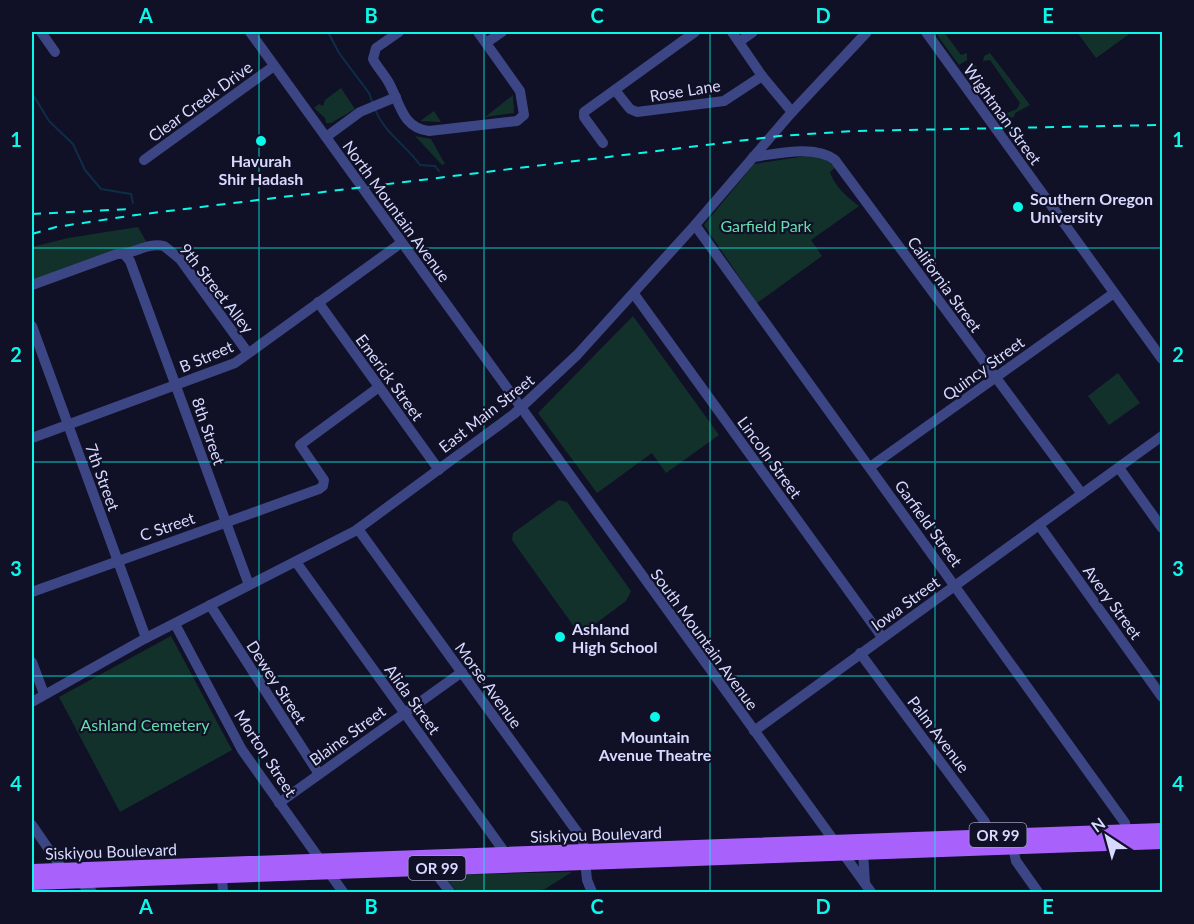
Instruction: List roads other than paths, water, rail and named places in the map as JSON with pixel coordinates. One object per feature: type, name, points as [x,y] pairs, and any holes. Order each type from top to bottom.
[{"type":"main road","name":"Siskiyou Boulevard","points":[[32,883],[222,876],[324,866],[506,854],[586,856],[842,853],[1013,848],[1127,837],[1162,830]]},
{"type":"main road","name":"Siskiyou Boulevard","points":[[32,871],[324,866],[436,868],[586,856],[988,836],[1127,837],[1162,842]]},
{"type":"street","points":[[41,32],[56,52]]},
{"type":"street","name":"North Mountain Avenue","points":[[250,32],[520,409]]},
{"type":"street","points":[[399,32],[376,48],[373,55],[391,99],[409,123],[429,131],[517,120],[524,115],[520,91],[478,32]]},
{"type":"street","points":[[486,43],[502,32]]},
{"type":"street","points":[[603,143],[583,114],[696,32]]},
{"type":"street","points":[[732,32],[762,76],[792,112]]},
{"type":"street","points":[[739,42],[753,32]]},
{"type":"street","name":"East Main Street","points":[[32,702],[146,638],[358,529],[520,409],[577,355],[634,294],[792,112],[867,32]]},
{"type":"street","name":"Wightman Street","points":[[926,32],[1162,359]]},
{"type":"street","name":"Clear Creek Drive","points":[[144,160],[274,66]]},
{"type":"street","name":"Rose Lane","points":[[615,90],[630,109],[637,112],[724,101],[762,76]]},
{"type":"street","points":[[326,137],[364,110],[391,99]]},
{"type":"street","name":"California Street","points":[[753,157],[815,152],[826,154],[835,160],[1082,494]]},
{"type":"street","name":"Garfield Street","points":[[695,225],[1125,823],[1127,837]]},
{"type":"street","name":"B Street","points":[[32,438],[235,363],[401,243]]},
{"type":"street","name":"9th Street Alley","points":[[32,285],[113,255],[125,255],[159,245],[172,251],[248,353]]},
{"type":"street","name":"8th Street","points":[[125,255],[130,261],[177,385],[249,585]]},
{"type":"street","name":"Quincy Street","points":[[870,467],[1114,293]]},
{"type":"street","name":"Lincoln Street","points":[[634,294],[882,637]]},
{"type":"street","name":"Emerick Street","points":[[318,302],[439,470]]},
{"type":"street","name":"7th Street","points":[[32,326],[146,638]]},
{"type":"street","name":"C Street","points":[[32,592],[323,486],[324,480],[300,445],[379,387]]},
{"type":"street","name":"South Mountain Avenue","points":[[520,409],[868,889]]},
{"type":"street","name":"Iowa Street","points":[[754,731],[1162,436]]},
{"type":"street","points":[[1119,468],[1162,528]]},
{"type":"street","name":"Avery Street","points":[[1039,525],[1162,697]]},
{"type":"street","name":"Morse Avenue","points":[[358,529],[579,833],[586,856],[587,880],[592,892]]},
{"type":"street","name":"Alida Street","points":[[296,562],[506,854]]},
{"type":"street","name":"Dewey Street","points":[[210,605],[319,774]]},
{"type":"street","name":"Morton Street","points":[[175,624],[242,750],[343,892]]},
{"type":"street","name":"Palm Avenue","points":[[860,653],[985,822],[988,836]]},
{"type":"street","points":[[32,662],[44,694]]},
{"type":"street","name":"Blaine Street","points":[[279,803],[462,672]]},
{"type":"street","points":[[32,825],[64,870],[92,892]]},
{"type":"street","points":[[1013,848],[1016,861],[1038,892]]},
{"type":"street","name":"South Mountain Avenue","points":[[863,852],[868,889]]},
{"type":"street","points":[[436,868],[437,875],[450,892]]},
{"type":"street","points":[[222,876],[223,892]]},
{"type":"waterway","points":[[328,32],[339,53],[369,93],[373,104]]},
{"type":"waterway","points":[[32,93],[49,121],[73,144],[85,170],[101,189],[131,194],[133,203]]},
{"type":"waterway","points":[[375,109],[384,125],[420,165],[435,166],[439,171]]},
{"type":"waterway","points":[[134,233],[135,245]]},
{"type":"railway","points":[[32,234],[56,227],[136,215],[779,136],[854,131],[1162,125]]},
{"type":"railway","points":[[32,214],[130,209]]},
{"type":"place","name":"Havurah Shir Hadash","points":[[261,141]]},
{"type":"place","name":"Southern Oregon University","points":[[1018,207]]},
{"type":"place","name":"Ashland High School","points":[[560,637]]},
{"type":"place","name":"Mountain Avenue Theatre","points":[[655,717]]},
{"type":"park label","name":"Garfield Park","points":[[766,225]]},
{"type":"park label","name":"Ashland Cemetery","points":[[145,724]]}]
